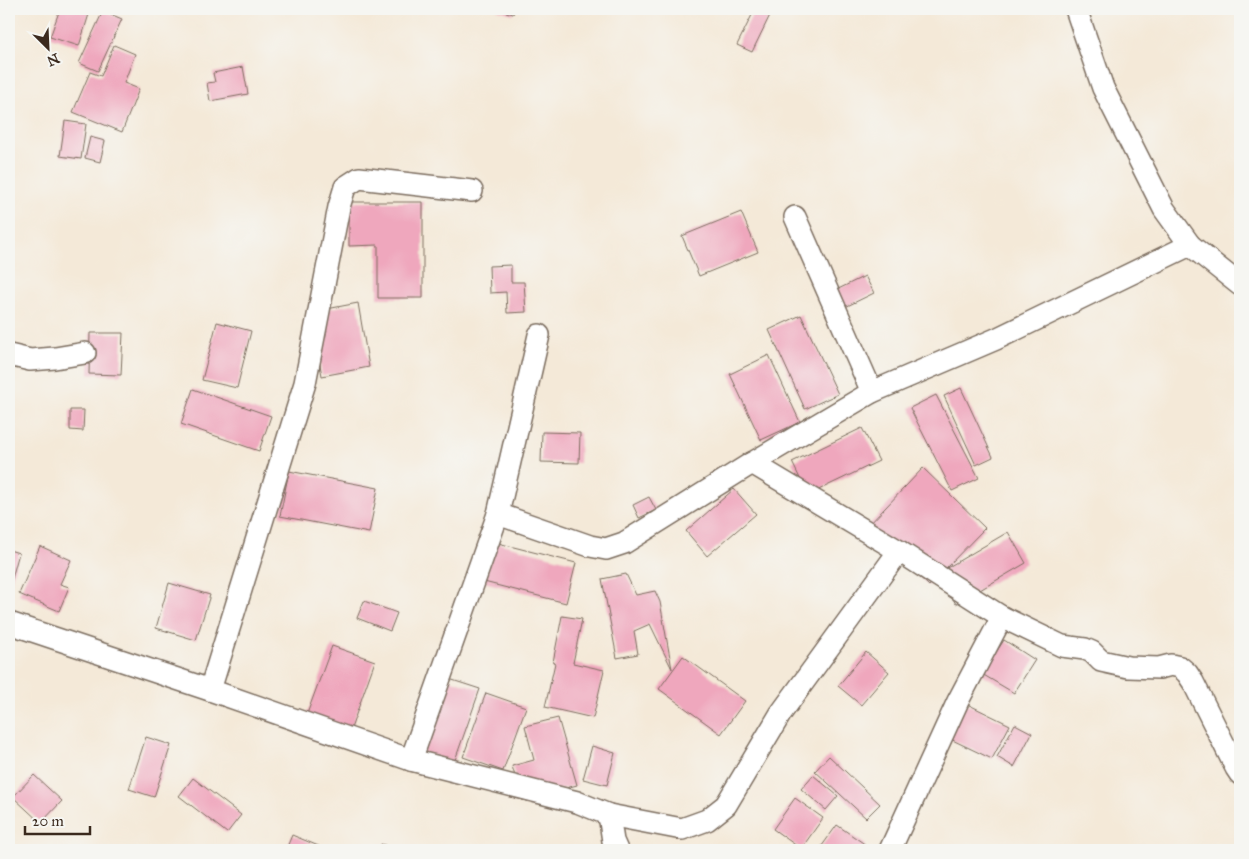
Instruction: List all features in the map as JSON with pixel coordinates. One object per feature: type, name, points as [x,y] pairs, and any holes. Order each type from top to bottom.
[{"type":"street","points":[[1076,9],[1103,88],[1164,209],[1190,245],[1240,285]]},
{"type":"street","points":[[210,690],[305,383],[339,207],[346,188],[359,178],[472,191]]},
{"type":"street","points":[[795,217],[872,392]]},
{"type":"street","points":[[498,514],[590,546],[606,549],[624,543],[752,463],[872,392],[996,339],[1190,245]]},
{"type":"street","points":[[411,760],[498,514],[538,335]]},
{"type":"street","points":[[9,356],[30,360],[85,353]]},
{"type":"street","points":[[752,463],[899,551],[1002,617],[1062,646],[1085,649],[1092,652],[1101,661],[1128,667],[1159,668],[1171,665],[1180,667],[1193,682],[1240,774]]},
{"type":"street","points":[[9,623],[411,760],[577,802],[609,815],[682,828],[707,820],[726,805],[781,713],[899,551]]},
{"type":"street","points":[[890,850],[958,701],[1002,617]]},
{"type":"street","points":[[609,815],[613,841],[617,850]]},
{"type":"building","points":[[60,9],[84,9],[90,11],[79,46],[50,37]]},
{"type":"building","points":[[496,9],[515,9],[513,14]]},
{"type":"building","points":[[755,9],[773,9],[752,52],[737,45]]},
{"type":"building","points":[[103,11],[122,19],[98,71],[79,63]]},
{"type":"building","points":[[114,45],[135,54],[124,83],[139,89],[122,132],[73,112],[90,72],[101,76]]},
{"type":"building","points":[[243,67],[248,94],[210,101],[207,83],[215,82],[213,73]]},
{"type":"building","points":[[65,121],[86,124],[81,159],[60,156]]},
{"type":"building","points":[[90,137],[105,141],[100,162],[85,158]]},
{"type":"building","points":[[349,202],[423,202],[423,298],[378,298],[378,245],[349,246]]},
{"type":"building","points":[[741,212],[758,252],[699,276],[682,236]]},
{"type":"building","points":[[511,265],[511,282],[524,282],[526,312],[507,313],[506,292],[490,293],[489,266]]},
{"type":"building","points":[[865,276],[874,293],[837,311],[828,294]]},
{"type":"building","points":[[358,303],[369,367],[322,376],[311,312]]},
{"type":"building","points":[[801,315],[838,394],[805,409],[769,330]]},
{"type":"building","points":[[217,322],[251,331],[237,388],[202,380]]},
{"type":"building","points":[[90,333],[123,333],[121,375],[89,374]]},
{"type":"building","points":[[769,355],[800,422],[761,440],[730,374]]},
{"type":"building","points":[[961,388],[993,457],[976,465],[944,396]]},
{"type":"building","points":[[193,389],[271,416],[259,451],[181,424]]},
{"type":"building","points":[[936,395],[979,478],[952,491],[910,408]]},
{"type":"building","points":[[70,410],[84,410],[83,431],[70,430]]},
{"type":"building","points":[[862,428],[879,461],[808,495],[792,462]]},
{"type":"building","points":[[542,432],[580,433],[579,463],[541,462]]},
{"type":"building","points":[[923,468],[985,528],[945,569],[1008,532],[1026,563],[956,604],[939,576],[929,586],[867,527]]},
{"type":"building","points":[[289,471],[378,488],[369,533],[280,516]]},
{"type":"building","points":[[734,489],[756,514],[707,556],[686,531]]},
{"type":"building","points":[[649,497],[656,510],[639,518],[633,505]]},
{"type":"building","points":[[494,542],[576,563],[566,603],[484,582]]},
{"type":"building","points":[[40,546],[71,560],[60,584],[69,587],[59,611],[19,594]]},
{"type":"building","points":[[9,550],[19,553],[9,589]]},
{"type":"building","points":[[626,574],[636,595],[655,591],[660,602],[672,669],[650,624],[634,631],[638,654],[617,658],[602,579]]},
{"type":"building","points":[[169,583],[210,595],[196,640],[156,628]]},
{"type":"building","points":[[364,601],[397,613],[390,631],[357,618]]},
{"type":"building","points":[[562,616],[582,619],[573,663],[604,670],[593,718],[545,707],[555,663],[553,662]]},
{"type":"building","points":[[1004,640],[1035,660],[1014,693],[982,674]]},
{"type":"building","points":[[332,646],[375,661],[348,737],[304,722]]},
{"type":"building","points":[[866,652],[889,672],[861,705],[838,686]]},
{"type":"building","points":[[683,656],[745,701],[721,734],[659,689]]},
{"type":"building","points":[[443,677],[480,689],[454,763],[417,750]]},
{"type":"building","points":[[486,693],[526,707],[503,771],[463,757]]},
{"type":"building","points":[[959,700],[1010,725],[992,759],[942,735]]},
{"type":"building","points":[[558,718],[577,785],[522,800],[512,766],[534,760],[525,726]]},
{"type":"building","points":[[1015,724],[1032,733],[1014,767],[997,757]]},
{"type":"building","points":[[146,737],[171,745],[154,797],[129,789]]},
{"type":"building","points":[[592,746],[615,753],[607,785],[583,779]]},
{"type":"building","points":[[829,756],[880,804],[866,818],[815,771]]},
{"type":"building","points":[[34,775],[62,801],[41,823],[13,797]]},
{"type":"building","points":[[813,775],[838,796],[826,810],[801,789]]},
{"type":"building","points":[[193,778],[241,815],[227,833],[179,796]]},
{"type":"building","points":[[795,798],[823,818],[801,849],[773,829]]},
{"type":"building","points":[[837,825],[866,845],[862,850],[819,850]]},
{"type":"building","points":[[292,835],[328,850],[295,850],[287,847]]},
{"type":"building","points":[[381,844],[401,850],[379,850]]}]
